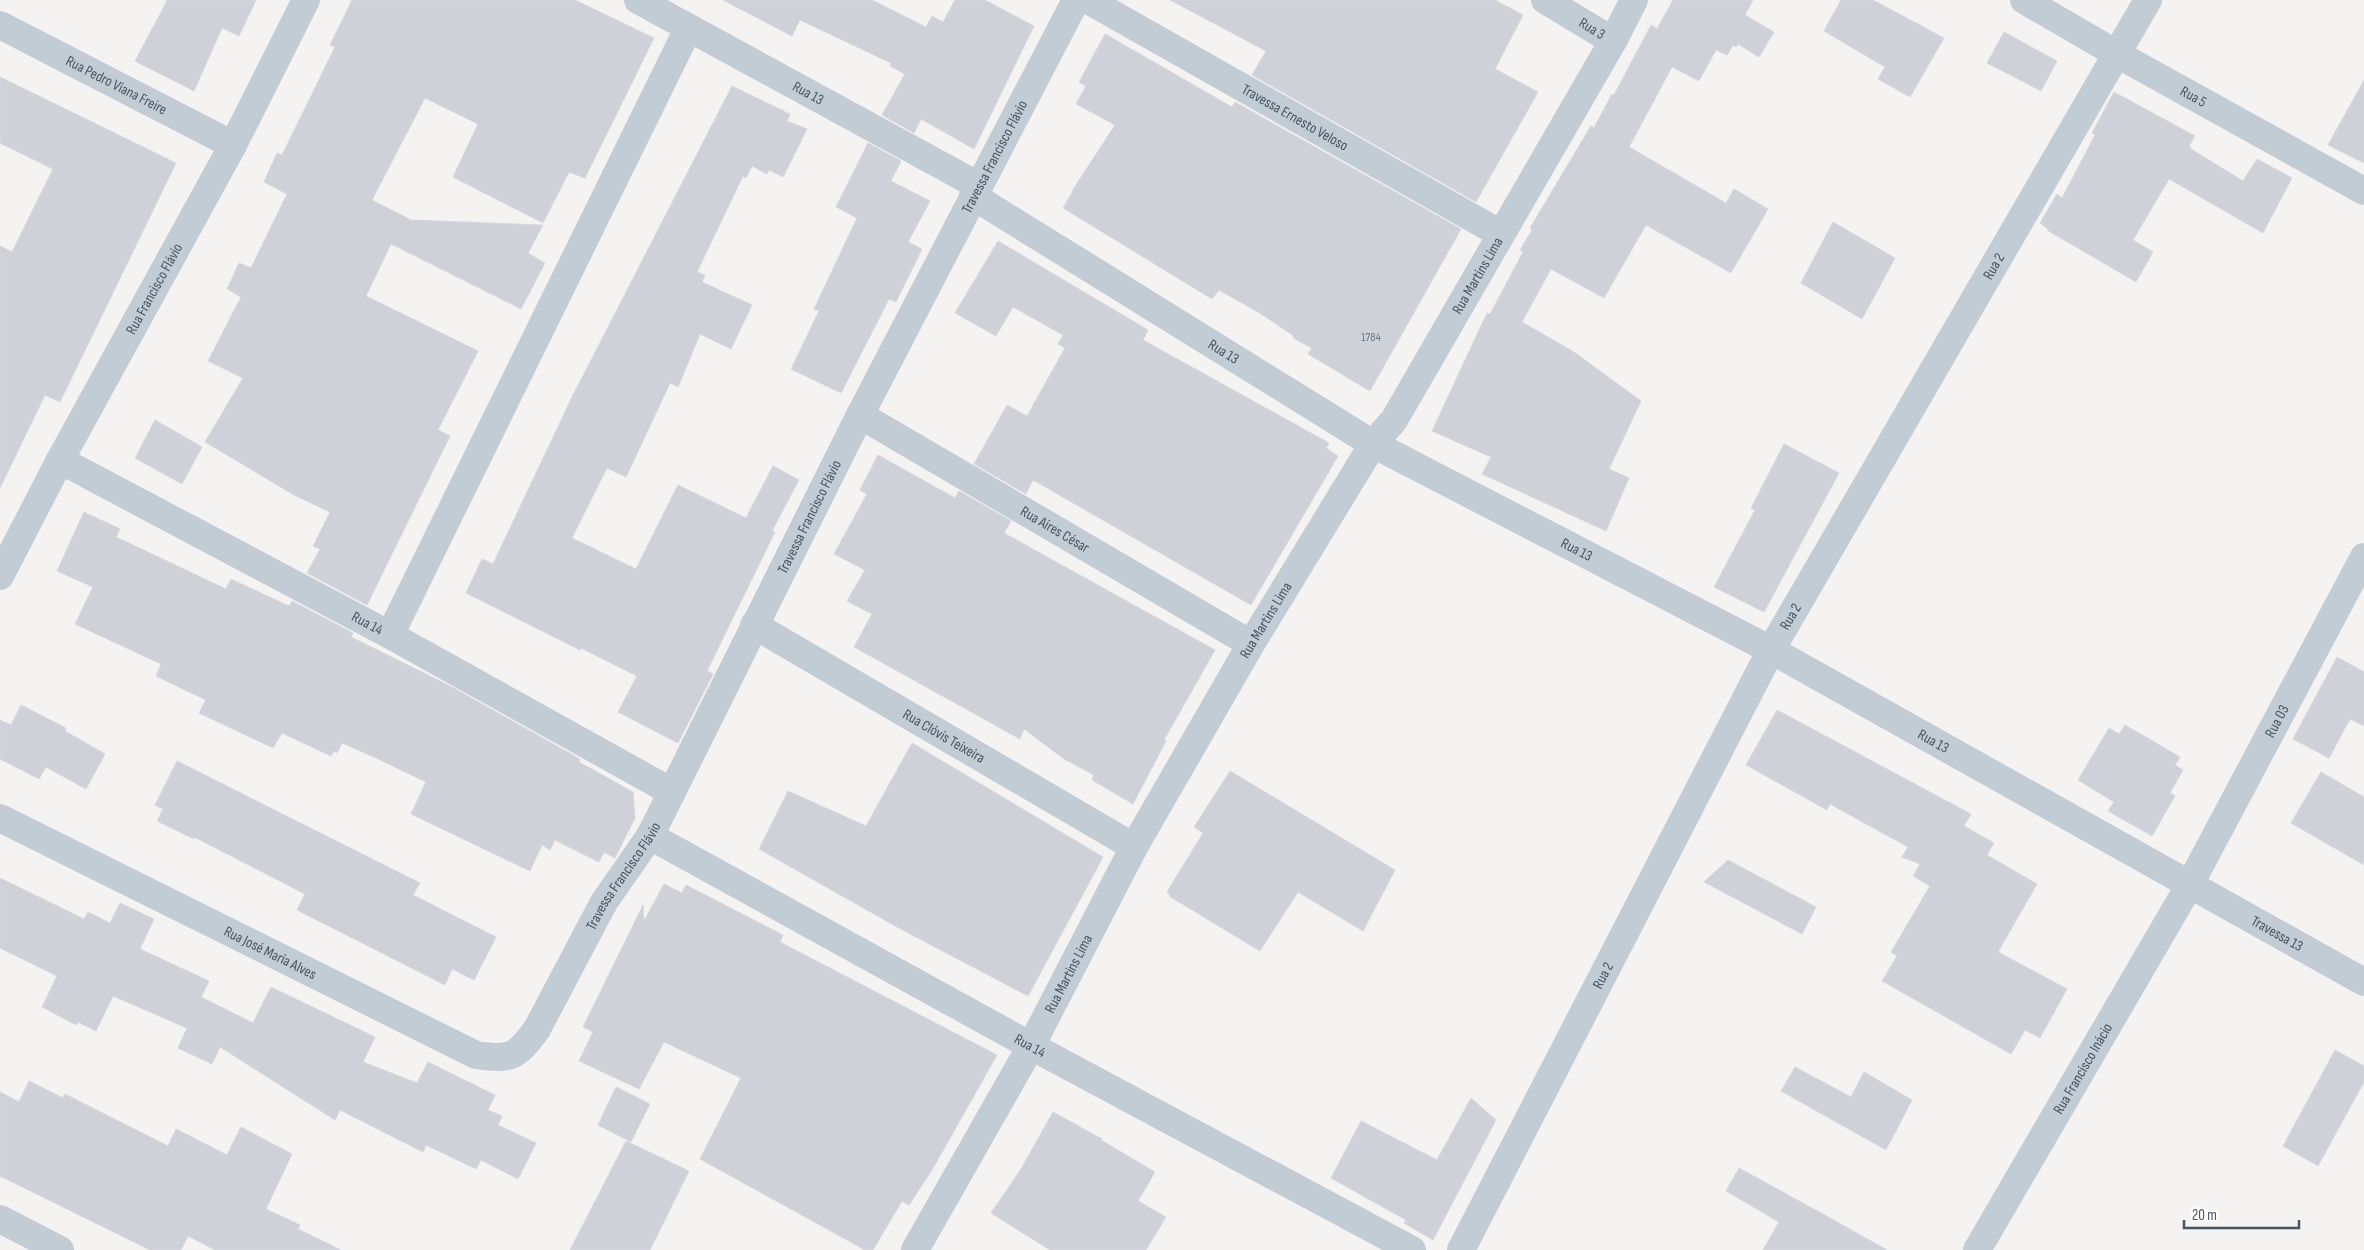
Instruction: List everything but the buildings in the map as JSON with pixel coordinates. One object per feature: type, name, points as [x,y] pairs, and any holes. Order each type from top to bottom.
[{"type":"street","name":"Rua Francisco Flávio","points":[[0,576],[60,460],[233,145],[306,0]]},
{"type":"street","name":"Rua 13","points":[[638,0],[976,191],[1373,444],[1770,650],[2189,886]]},
{"type":"street","name":"Travessa Francisco Flávio","points":[[537,1029],[604,902],[650,836],[860,415],[1076,0]]},
{"type":"street","name":"Travessa Ernesto Veloso","points":[[1088,0],[1501,234]]},
{"type":"street","name":"Rua 3","points":[[1545,0],[1613,40]]},
{"type":"street","name":"Rua Martins Lima","points":[[915,1250],[1031,1046],[1134,847],[1251,644],[1373,444],[1394,420],[1613,40],[1634,0]]},
{"type":"street","name":"Rua 5","points":[[2024,0],[2117,54],[2364,191]]},
{"type":"street","name":"Rua 2","points":[[1460,1250],[1770,650],[2148,0]]},
{"type":"street","name":"Rua Pedro Viana Freire","points":[[0,25],[233,145]]},
{"type":"street","points":[[390,636],[688,29]]},
{"type":"street","name":"Rua Aires César","points":[[860,415],[1251,644]]},
{"type":"street","name":"Rua 14","points":[[60,460],[390,636],[672,792]]},
{"type":"street","name":"Rua 03","points":[[2189,886],[2364,556]]},
{"type":"street","name":"Rua Clóvis Teixeira","points":[[754,625],[1134,847]]},
{"type":"street","name":"Rua José Maria Alves","points":[[0,818],[476,1055],[503,1059],[523,1048],[537,1029]]},
{"type":"street","name":"Rua 14","points":[[650,836],[1031,1046],[1412,1250]]},
{"type":"street","name":"Travessa 13","points":[[2189,886],[2364,982]]},
{"type":"street","name":"Rua Francisco Inácio","points":[[1977,1250],[2189,886]]},
{"type":"street","points":[[0,1220],[60,1250]]}]
